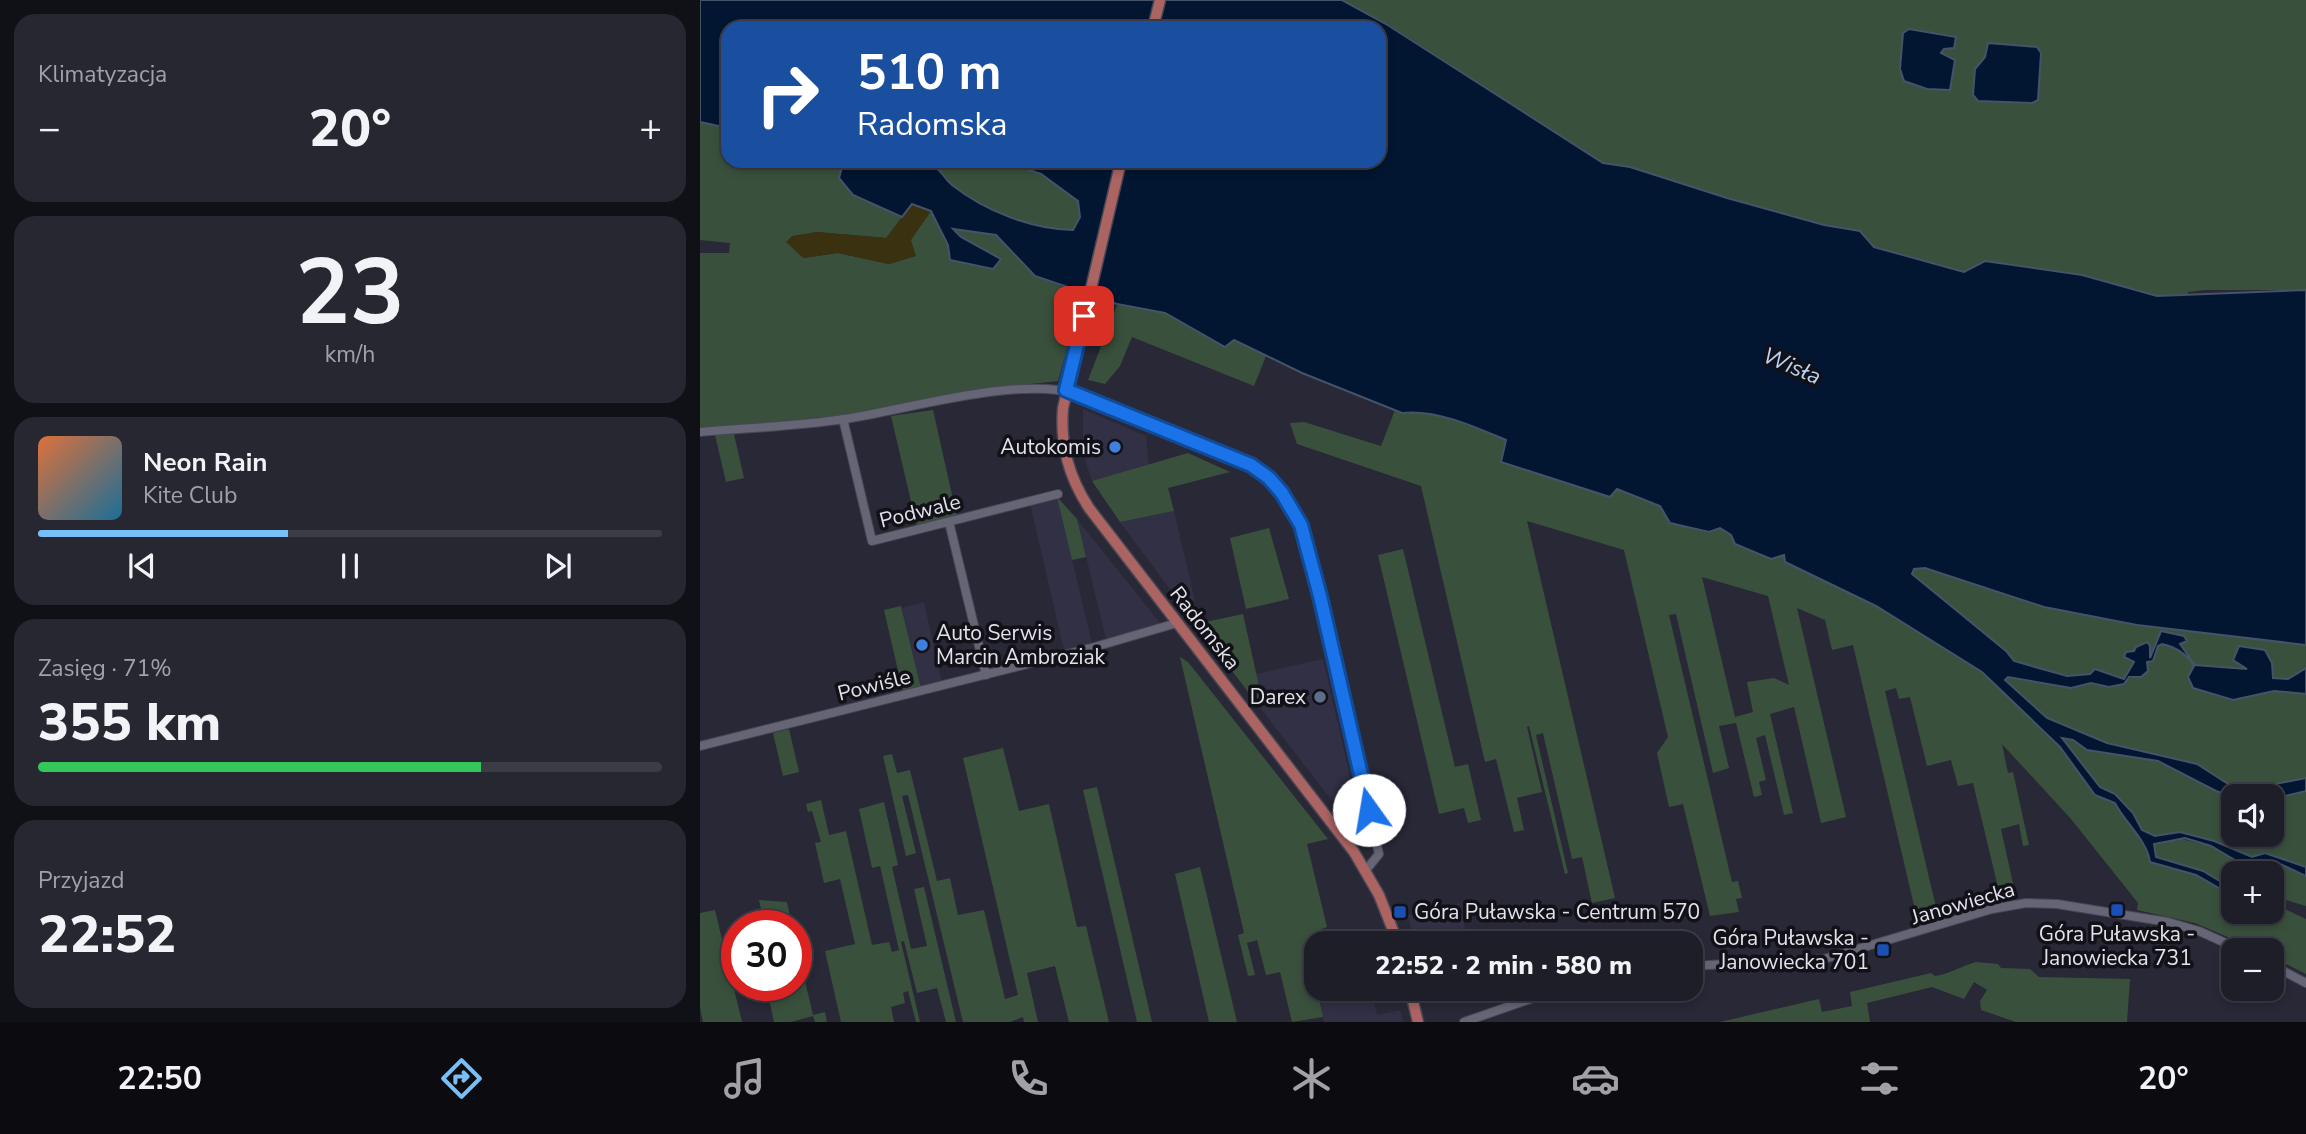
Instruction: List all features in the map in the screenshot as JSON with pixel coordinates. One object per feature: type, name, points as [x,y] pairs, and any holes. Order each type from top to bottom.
[{"type":"main road","points":[[1155,21],[1160,0]]},
{"type":"main road","name":"Radomska","points":[[1119,168],[1066,390],[1062,435],[1073,481],[1089,509],[1366,870],[1393,931]]},
{"type":"main road","points":[[1413,1001],[1418,1022]]},
{"type":"street","points":[[700,432],[844,419],[972,395],[1066,390],[1251,465],[1269,478],[1289,502],[1310,554],[1379,854],[1366,870]]},
{"type":"street","name":"Podwale","points":[[844,419],[872,541],[1058,494]]},
{"type":"street","points":[[949,522],[986,675]]},
{"type":"street","name":"Powiśle","points":[[700,746],[986,675],[1177,623]]},
{"type":"street","name":"Janowiecka","points":[[1703,965],[1826,958],[1993,909],[2026,903],[2057,904],[2168,922],[2221,941]]},
{"type":"street","points":[[2284,971],[2306,983]]},
{"type":"street","points":[[1464,1022],[1524,1001]]},
{"type":"shaded area","name":"Autokomis","points":[[1083,409],[1146,436],[1149,466],[1092,481],[1083,454]]},
{"type":"shaded area","points":[[1057,497],[1092,643],[1064,650],[1030,503]]},
{"type":"shaded area","points":[[1174,511],[1195,601],[1181,604],[1120,522]]},
{"type":"shaded area","points":[[1077,519],[1161,624],[1106,639]]},
{"type":"shaded area","name":"Auto Serwis Marcin Ambroziak","points":[[924,602],[942,683],[921,688],[902,608]]},
{"type":"shaded area","points":[[1323,659],[1366,845],[1255,701],[1261,695],[1256,674]]},
{"type":"shaded area","points":[[1459,903],[1466,931],[1411,931],[1408,915]]},
{"type":"shaded area","points":[[1320,1001],[1374,1001],[1377,1015],[1400,1010],[1403,1022],[1324,1022]]},
{"type":"green space","points":[[1342,0],[2306,0],[2306,290],[2204,290],[2188,292],[2188,295],[2157,296],[2082,275],[1985,261],[1964,272],[1874,247],[1860,231],[1824,225],[1630,167],[1603,163],[1382,21]]},
{"type":"green space","points":[[700,122],[721,126],[721,168],[842,168],[839,178],[853,195],[902,217],[887,238],[816,232],[803,258],[838,253],[889,264],[915,256],[910,240],[931,211],[948,245],[993,269],[1001,259],[961,237],[953,228],[996,235],[1035,276],[1068,289],[1062,312],[1076,316],[1058,381],[984,389],[865,413],[700,429],[700,253],[729,253],[730,243],[700,240]]},
{"type":"green space","points":[[936,168],[1034,170],[1063,186],[1077,200],[1080,211],[1077,222],[1073,230],[1057,229],[1009,217],[964,194],[951,185]]},
{"type":"green space","points":[[1117,305],[1165,313],[1225,347],[1233,340],[1266,356],[1254,386],[1132,337],[1120,366],[1105,384],[1088,380]]},
{"type":"green space","points":[[933,410],[957,517],[917,527],[891,416]]},
{"type":"green space","points":[[1395,410],[1428,413],[1462,422],[1506,440],[1502,462],[1610,497],[1616,489],[1660,506],[1670,523],[1709,533],[1720,528],[1731,535],[1735,544],[1771,559],[1784,555],[1786,562],[1876,606],[1982,672],[2060,747],[2095,795],[2115,802],[2145,846],[2150,862],[2196,875],[2221,889],[2221,924],[2284,924],[2284,909],[2306,919],[2306,974],[2284,963],[2284,938],[2230,938],[2195,923],[2137,910],[2138,903],[2071,819],[2002,744],[2008,773],[2013,772],[2029,845],[2023,846],[2019,824],[2001,829],[2016,897],[2001,900],[1973,783],[1958,786],[1951,760],[1927,766],[1910,697],[1899,699],[1896,688],[1885,691],[1936,907],[1916,914],[1853,645],[1832,650],[1825,620],[1797,608],[1846,817],[1821,823],[1794,707],[1770,714],[1793,813],[1784,815],[1765,735],[1756,738],[1766,780],[1759,782],[1762,795],[1754,797],[1736,723],[1719,726],[1729,768],[1713,773],[1676,614],[1669,615],[1732,882],[1738,881],[1742,898],[1736,899],[1739,912],[1710,916],[1683,804],[1669,807],[1657,753],[1668,737],[1624,550],[1527,521],[1615,898],[1592,903],[1582,857],[1572,859],[1543,733],[1536,735],[1568,873],[1565,874],[1529,726],[1527,727],[1542,792],[1517,798],[1524,830],[1514,832],[1496,759],[1485,762],[1421,486],[1297,444],[1290,423],[1304,422],[1381,446]],"holes":[[[1702,577],[1768,596],[1789,685],[1774,678],[1747,682],[1753,712],[1735,717]]]},
{"type":"green space","points":[[734,434],[744,478],[726,482],[715,435]]},
{"type":"green space","points":[[1188,453],[1230,472],[1168,488],[1174,511],[1120,522],[1092,481]]},
{"type":"green space","points":[[1057,497],[1077,519],[1086,557],[1072,560]]},
{"type":"green space","points":[[1269,528],[1289,599],[1246,609],[1230,538]]},
{"type":"green space","points":[[1403,549],[1455,767],[1468,764],[1481,820],[1468,823],[1464,808],[1439,814],[1378,555]]},
{"type":"green space","points":[[1925,568],[2044,607],[2137,625],[2306,645],[2306,668],[2289,679],[2272,678],[2272,663],[2238,664],[2247,669],[2195,665],[2179,643],[2184,636],[2162,632],[2150,658],[2135,662],[2124,680],[2091,674],[2067,676],[2013,661],[2005,651],[1912,574],[1914,569]]},
{"type":"green space","points":[[901,606],[921,688],[903,692],[884,610]]},
{"type":"green space","points":[[1243,614],[1261,695],[1255,701],[1196,624]]},
{"type":"green space","points":[[2162,643],[2175,647],[2233,700],[2274,691],[2306,694],[2306,778],[2275,784],[2228,784],[2197,764],[2107,743],[2047,718],[2005,680],[2007,677],[2071,688],[2091,683],[2109,687],[2148,671],[2147,662],[2153,661],[2158,646]]},
{"type":"green space","points":[[1180,657],[1188,662],[1328,839],[1307,844],[1327,927],[1322,931],[1304,931],[1304,1001],[1319,1001],[1323,1017],[1292,1022],[1280,972],[1266,975],[1257,940],[1247,943],[1255,975],[1248,976],[1238,935],[1244,933]]},
{"type":"green space","points":[[789,729],[799,772],[783,776],[773,733]]},
{"type":"green space","points":[[2062,737],[2073,740],[2087,750],[2157,761],[2221,793],[2221,844],[2155,836],[2142,830],[2133,813],[2115,794],[2100,787]]},
{"type":"green space","points":[[1003,748],[1019,811],[1049,804],[1077,927],[1086,926],[1109,1022],[1069,1022],[1055,966],[1027,973],[1038,1022],[1024,1022],[1023,1017],[1010,1022],[963,1022],[908,795],[902,796],[916,853],[906,856],[883,756],[892,754],[897,773],[910,770],[937,881],[950,878],[958,915],[984,910],[1005,999],[1018,995],[963,758]]},
{"type":"green space","points":[[1097,787],[1152,1022],[1137,1022],[1083,790]]},
{"type":"green space","points":[[2306,791],[2306,867],[2265,853],[2252,857],[2228,847],[2284,847],[2284,796]]},
{"type":"green space","points":[[821,800],[829,835],[846,831],[872,945],[889,942],[892,952],[899,950],[880,866],[872,868],[859,809],[884,802],[898,865],[892,867],[911,949],[927,946],[914,889],[924,887],[956,1022],[946,1022],[937,988],[917,993],[904,941],[901,942],[920,1022],[916,1022],[908,991],[903,993],[905,1003],[891,1007],[894,1022],[841,1022],[825,951],[855,944],[840,879],[824,883],[815,843],[821,842],[812,811],[808,812],[806,804]]},
{"type":"green space","points":[[2177,838],[2211,846],[2237,861],[2221,861],[2221,882],[2203,871],[2156,858],[2154,844]]},
{"type":"green space","points":[[2284,866],[2306,876],[2306,906],[2284,900]]},
{"type":"green space","points":[[1200,867],[1237,1022],[1209,1022],[1175,874]]},
{"type":"green space","points":[[759,900],[787,902],[789,910],[761,910]]},
{"type":"green space","points":[[715,910],[721,935],[721,1001],[737,1001],[742,1022],[703,1022],[700,1008],[700,913]]},
{"type":"green space","points":[[1976,962],[1998,964],[2001,968],[2030,969],[2039,977],[2130,979],[2127,1022],[2016,1022],[1981,1010],[1980,1001],[1987,990],[1974,982],[1964,999],[1932,987],[1867,1003],[1870,1022],[1720,1022],[1819,999],[1822,1012],[1852,1006],[1850,992],[1931,973],[1940,975]]},
{"type":"green space","points":[[769,1001],[810,1001],[813,1015],[825,1012],[827,1022],[815,1022],[813,1016],[791,1022],[774,1022]]},
{"type":"sand","points":[[912,204],[931,211],[911,240],[916,256],[889,264],[838,253],[803,258],[786,242],[792,236],[816,232],[886,238]]},
{"type":"water","points":[[700,0],[1342,0],[1380,21],[721,21],[721,126],[700,122]]},
{"type":"water","name":"Wisła","points":[[1386,24],[1603,163],[1630,167],[1824,225],[1860,231],[1874,247],[1964,272],[1985,261],[2082,275],[2157,296],[2306,290],[2306,645],[2137,625],[2044,607],[1925,568],[1914,569],[1912,574],[2006,651],[2014,661],[2067,676],[2090,674],[2095,669],[2124,679],[2134,662],[2124,657],[2126,652],[2134,651],[2136,647],[2147,642],[2150,646],[2150,658],[2161,631],[2184,636],[2187,641],[2180,644],[2195,665],[2247,669],[2233,660],[2239,646],[2265,650],[2272,663],[2273,678],[2288,679],[2306,668],[2306,694],[2274,691],[2233,700],[2193,688],[2188,677],[2194,666],[2180,652],[2162,644],[2158,646],[2153,661],[2147,662],[2148,671],[2141,677],[2129,677],[2124,684],[2109,687],[2091,683],[2071,688],[2008,677],[2005,680],[2047,718],[2107,743],[2197,764],[2228,784],[2221,784],[2221,793],[2158,761],[2087,750],[2073,740],[2062,738],[2100,787],[2115,794],[2133,813],[2142,830],[2155,836],[2180,832],[2214,841],[2221,844],[2221,847],[2228,847],[2252,857],[2265,853],[2306,867],[2306,876],[2284,866],[2284,861],[2237,861],[2211,846],[2185,838],[2154,844],[2156,857],[2203,871],[2221,882],[2221,889],[2196,875],[2150,862],[2145,846],[2115,803],[2095,795],[2060,747],[1982,672],[1876,606],[1785,562],[1784,555],[1771,559],[1735,544],[1731,535],[1720,528],[1709,532],[1670,523],[1660,506],[1617,489],[1610,497],[1501,462],[1506,440],[1442,416],[1402,413],[1302,373],[1234,340],[1225,347],[1165,313],[1117,304],[1035,276],[996,235],[953,229],[961,237],[1001,259],[993,269],[950,260],[948,245],[931,211],[912,204],[902,217],[853,195],[839,178],[842,168],[936,168],[952,185],[979,203],[1009,217],[1057,229],[1073,230],[1080,217],[1078,201],[1041,174],[1023,168],[1386,168]]},
{"type":"water","points":[[1909,29],[1956,37],[1954,48],[1944,49],[1941,53],[1955,60],[1950,90],[1927,89],[1904,81],[1900,69],[1903,33]]},
{"type":"water","points":[[1988,43],[2037,47],[2041,53],[2038,100],[2032,103],[1978,101],[1973,95],[1975,69],[1985,57]]},
{"type":"water","points":[[2306,778],[2306,791],[2284,796],[2284,784],[2275,784]]},
{"type":"place","name":"Autokomis","points":[[1115,447]]},
{"type":"place","name":"Auto Serwis Marcin Ambroziak","points":[[922,645]]},
{"type":"place","name":"Darex","points":[[1320,697]]},
{"type":"place","name":"Góra Puławska - Janowiecka 731","points":[[2117,910]]},
{"type":"place","name":"Góra Puławska - Centrum 570","points":[[1400,912]]},
{"type":"place","name":"Góra Puławska - Janowiecka 701","points":[[1883,950]]},
{"type":"route","points":[[1084,316],[1066,390],[1251,465],[1269,478],[1289,502],[1301,525],[1310,554],[1369,810]]}]
